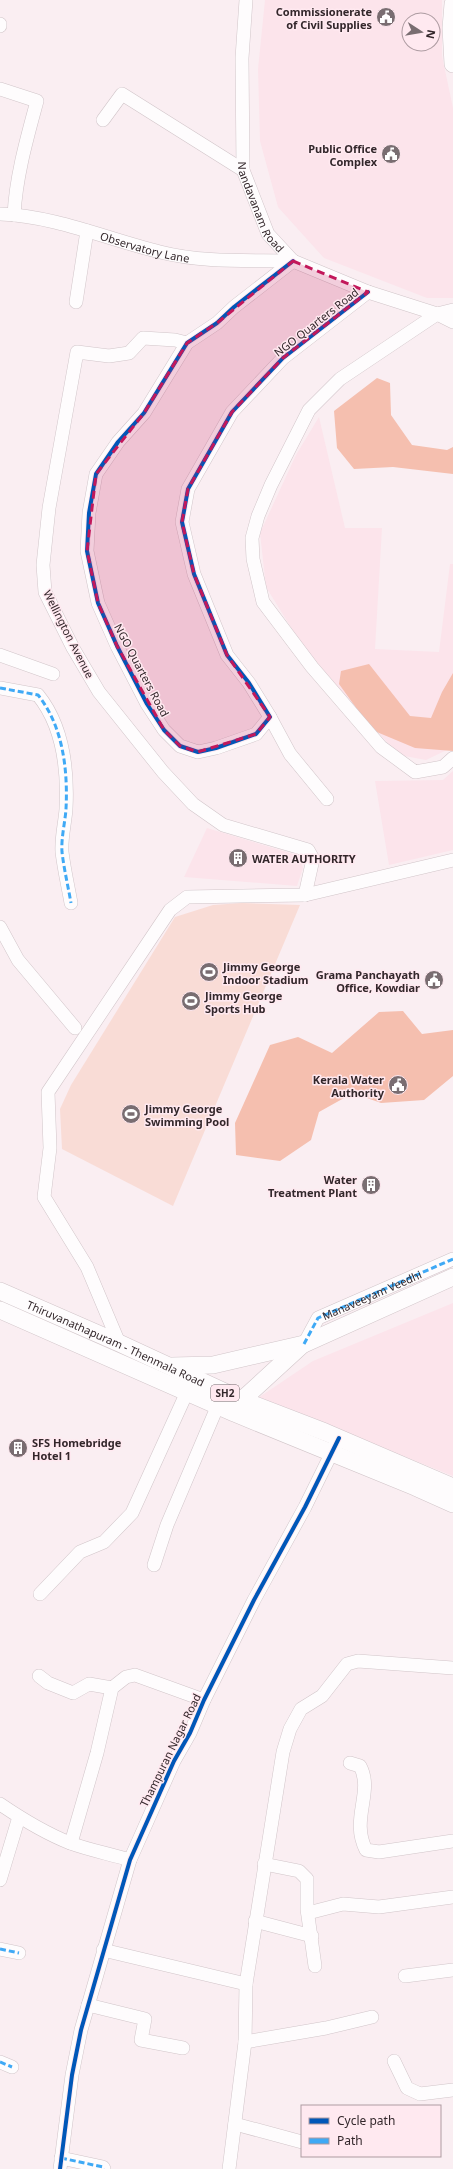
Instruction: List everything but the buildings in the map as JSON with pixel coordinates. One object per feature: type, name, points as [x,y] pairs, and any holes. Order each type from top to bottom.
[{"type":"main road","points":[[453,4],[451,28],[453,64]]},
{"type":"main road","name":"Manaveeyam Veedhi","points":[[165,1366],[213,1365],[304,1344],[453,1277]]},
{"type":"main road","name":"Thiruvanathapuram - Thenmala Road","points":[[0,1292],[119,1343],[238,1406],[339,1438],[453,1487]]},
{"type":"main road","points":[[0,1310],[218,1405],[238,1406],[332,1453],[415,1486],[453,1504]]},
{"type":"main road","points":[[238,1406],[304,1344]]},
{"type":"street","name":"Nandavanam Road","points":[[246,0],[242,58],[243,170],[268,234],[293,261],[368,292],[437,314],[453,322]]},
{"type":"street","points":[[0,89],[37,101],[21,163],[15,196],[14,215]]},
{"type":"street","points":[[103,120],[122,94],[243,170]]},
{"type":"street","name":"Observatory Lane","points":[[0,214],[14,215],[87,231],[160,252],[197,258],[234,261],[293,261]]},
{"type":"street","points":[[76,302],[87,231]]},
{"type":"street","points":[[187,343],[217,323],[234,307],[293,261]]},
{"type":"street","name":"NGO Quarters Road","points":[[327,799],[290,754],[249,683],[227,655],[194,574],[182,522],[188,489],[232,412],[283,358],[368,292]]},
{"type":"street","points":[[453,310],[437,314],[340,379],[309,410],[271,485],[258,516],[252,538],[253,559],[263,602],[312,667],[381,747],[415,772],[443,767],[453,758]]},
{"type":"street","name":"Wellington Avenue","points":[[187,343],[175,340],[143,338],[129,353],[109,356],[78,352],[49,508],[43,564],[45,592],[73,648],[99,692],[163,772],[193,804],[223,825],[308,850],[313,860],[305,895]]},
{"type":"street","name":"NGO Quarters Road","points":[[187,343],[144,413],[118,442],[96,474],[89,513],[87,551],[98,603],[117,646],[148,704],[164,730],[180,746],[198,752],[216,748],[256,734],[270,718]]},
{"type":"street","points":[[0,655],[53,674]]},
{"type":"street","points":[[0,688],[38,695],[48,707],[56,731],[65,763],[67,784],[62,851],[71,904]]},
{"type":"street","points":[[119,1343],[87,1267],[44,1197],[50,1148],[48,1092],[170,910],[187,897],[305,895],[453,860]]},
{"type":"street","points":[[0,927],[18,960],[75,1028]]},
{"type":"street","name":"Manaveeyam Veedhi","points":[[304,1344],[318,1318],[453,1259]]},
{"type":"street","points":[[40,1594],[80,1552],[104,1542],[132,1513],[187,1392]]},
{"type":"street","points":[[154,1565],[167,1525],[218,1405]]},
{"type":"street","name":"Thampuran Nagar Road","points":[[60,2164],[72,2075],[88,2005],[96,1984],[103,1950],[130,1860],[161,1788],[190,1733],[204,1700],[254,1600],[339,1438]]},
{"type":"street","points":[[229,2169],[245,2042],[246,1984],[283,1752],[290,1729],[301,1709],[322,1696],[347,1664],[365,1662],[453,1668]]},
{"type":"street","points":[[71,1843],[97,1753],[112,1688],[126,1677],[135,1675],[204,1700]]},
{"type":"street","points":[[39,1676],[48,1683],[73,1693],[89,1684],[112,1688]]},
{"type":"street","points":[[350,1763],[360,1766],[365,1780],[359,1831],[366,1850],[379,1852],[453,1842]]},
{"type":"street","points":[[0,1804],[19,1817],[71,1843],[130,1860]]},
{"type":"street","points":[[0,1880],[19,1817]]},
{"type":"street","points":[[264,1864],[299,1871],[307,1879],[308,1913],[315,1966]]},
{"type":"street","points":[[308,1913],[343,1904],[379,1907],[453,1897]]},
{"type":"street","points":[[255,1921],[312,1936]]},
{"type":"street","points":[[0,1949],[19,1953]]},
{"type":"street","points":[[103,1950],[246,1984]]},
{"type":"street","points":[[405,1976],[453,1970]]},
{"type":"street","points":[[88,2005],[144,2019],[141,2040],[183,2048]]},
{"type":"street","points":[[245,2042],[326,2028],[372,2017]]},
{"type":"street","points":[[394,2061],[407,2088],[420,2094],[453,2090]]},
{"type":"street","points":[[235,2124],[301,2142]]},
{"type":"street","points":[[60,2164],[103,2167],[104,2169]]},
{"type":"highlighted area","points":[[293,261],[368,292],[283,358],[232,412],[188,489],[182,522],[194,574],[227,655],[270,717],[256,734],[198,752],[180,746],[164,730],[117,646],[98,603],[87,551],[96,474],[144,413],[187,343],[217,323]]},
{"type":"shaded area","points":[[265,0],[442,0],[442,56],[453,108],[453,298],[427,298],[324,258],[278,207],[260,141],[258,69]]},
{"type":"shaded area","points":[[377,378],[390,383],[391,415],[412,445],[447,450],[453,447],[453,474],[393,467],[354,469],[337,448],[334,411]]},
{"type":"shaded area","points":[[319,417],[345,528],[382,528],[375,649],[439,652],[450,564],[453,564],[453,747],[426,760],[399,755],[313,663],[266,587],[260,533],[296,455]]},
{"type":"shaded area","points":[[369,664],[410,716],[431,718],[442,692],[453,673],[453,751],[415,748],[372,730],[339,684],[341,671]]},
{"type":"shaded area","points":[[453,771],[453,850],[389,865],[375,781],[443,780]]},
{"type":"shaded area","points":[[207,828],[300,856],[303,868],[297,886],[184,877]]},
{"type":"shaded area","name":"Jimmy George Sports Hub","points":[[242,903],[300,905],[173,1206],[62,1149],[60,1109],[71,1085],[175,917],[213,905]]},
{"type":"shaded area","points":[[403,1011],[422,1034],[453,1030],[453,1076],[424,1100],[381,1103],[353,1093],[319,1112],[311,1140],[280,1161],[236,1155],[235,1123],[270,1045],[298,1037],[332,1053],[379,1012]]},
{"type":"shaded area","points":[[453,1303],[453,1476],[258,1398],[313,1361]]},
{"type":"marked path","points":[[0,688],[38,695],[53,720],[58,734],[65,764],[66,779],[66,809],[62,852],[71,903]]},
{"type":"marked path","points":[[304,1344],[318,1318],[453,1259]]},
{"type":"marked path","points":[[0,1949],[19,1953]]},
{"type":"marked path","points":[[0,2062],[12,2067]]},
{"type":"marked path","points":[[61,2158],[103,2167],[104,2169]]},
{"type":"cycle path","points":[[293,261],[234,307],[217,323],[187,343],[144,413],[118,442],[96,474],[89,513],[87,551],[98,603],[117,646],[147,704],[164,730],[180,746],[198,752],[216,748],[256,734],[270,717],[249,683],[227,655],[194,574],[182,522],[188,489],[232,412],[283,358],[368,292]]},
{"type":"cycle path","points":[[60,2169],[72,2075],[81,2030],[130,1860],[174,1761],[190,1733],[204,1700],[254,1600],[305,1507],[339,1438]]},
{"type":"place","name":"Commissionerate of Civil Supplies","points":[[386,17]]},
{"type":"place","name":"Public Office Complex","points":[[391,154]]},
{"type":"place","name":"WATER AUTHORITY","points":[[238,858]]},
{"type":"place","name":"Jimmy George Indoor Stadium","points":[[209,972]]},
{"type":"place","name":"Grama Panchayath Office, Kowdiar","points":[[434,980]]},
{"type":"place","name":"Jimmy George Sports Hub","points":[[191,1001]]},
{"type":"place","name":"Kerala Water Authority","points":[[398,1085]]},
{"type":"place","name":"Jimmy George Swimming Pool","points":[[131,1114]]},
{"type":"place","name":"Water Treatment Plant","points":[[371,1185]]},
{"type":"place","name":"SFS Homebridge Hotel 1","points":[[18,1448]]}]
